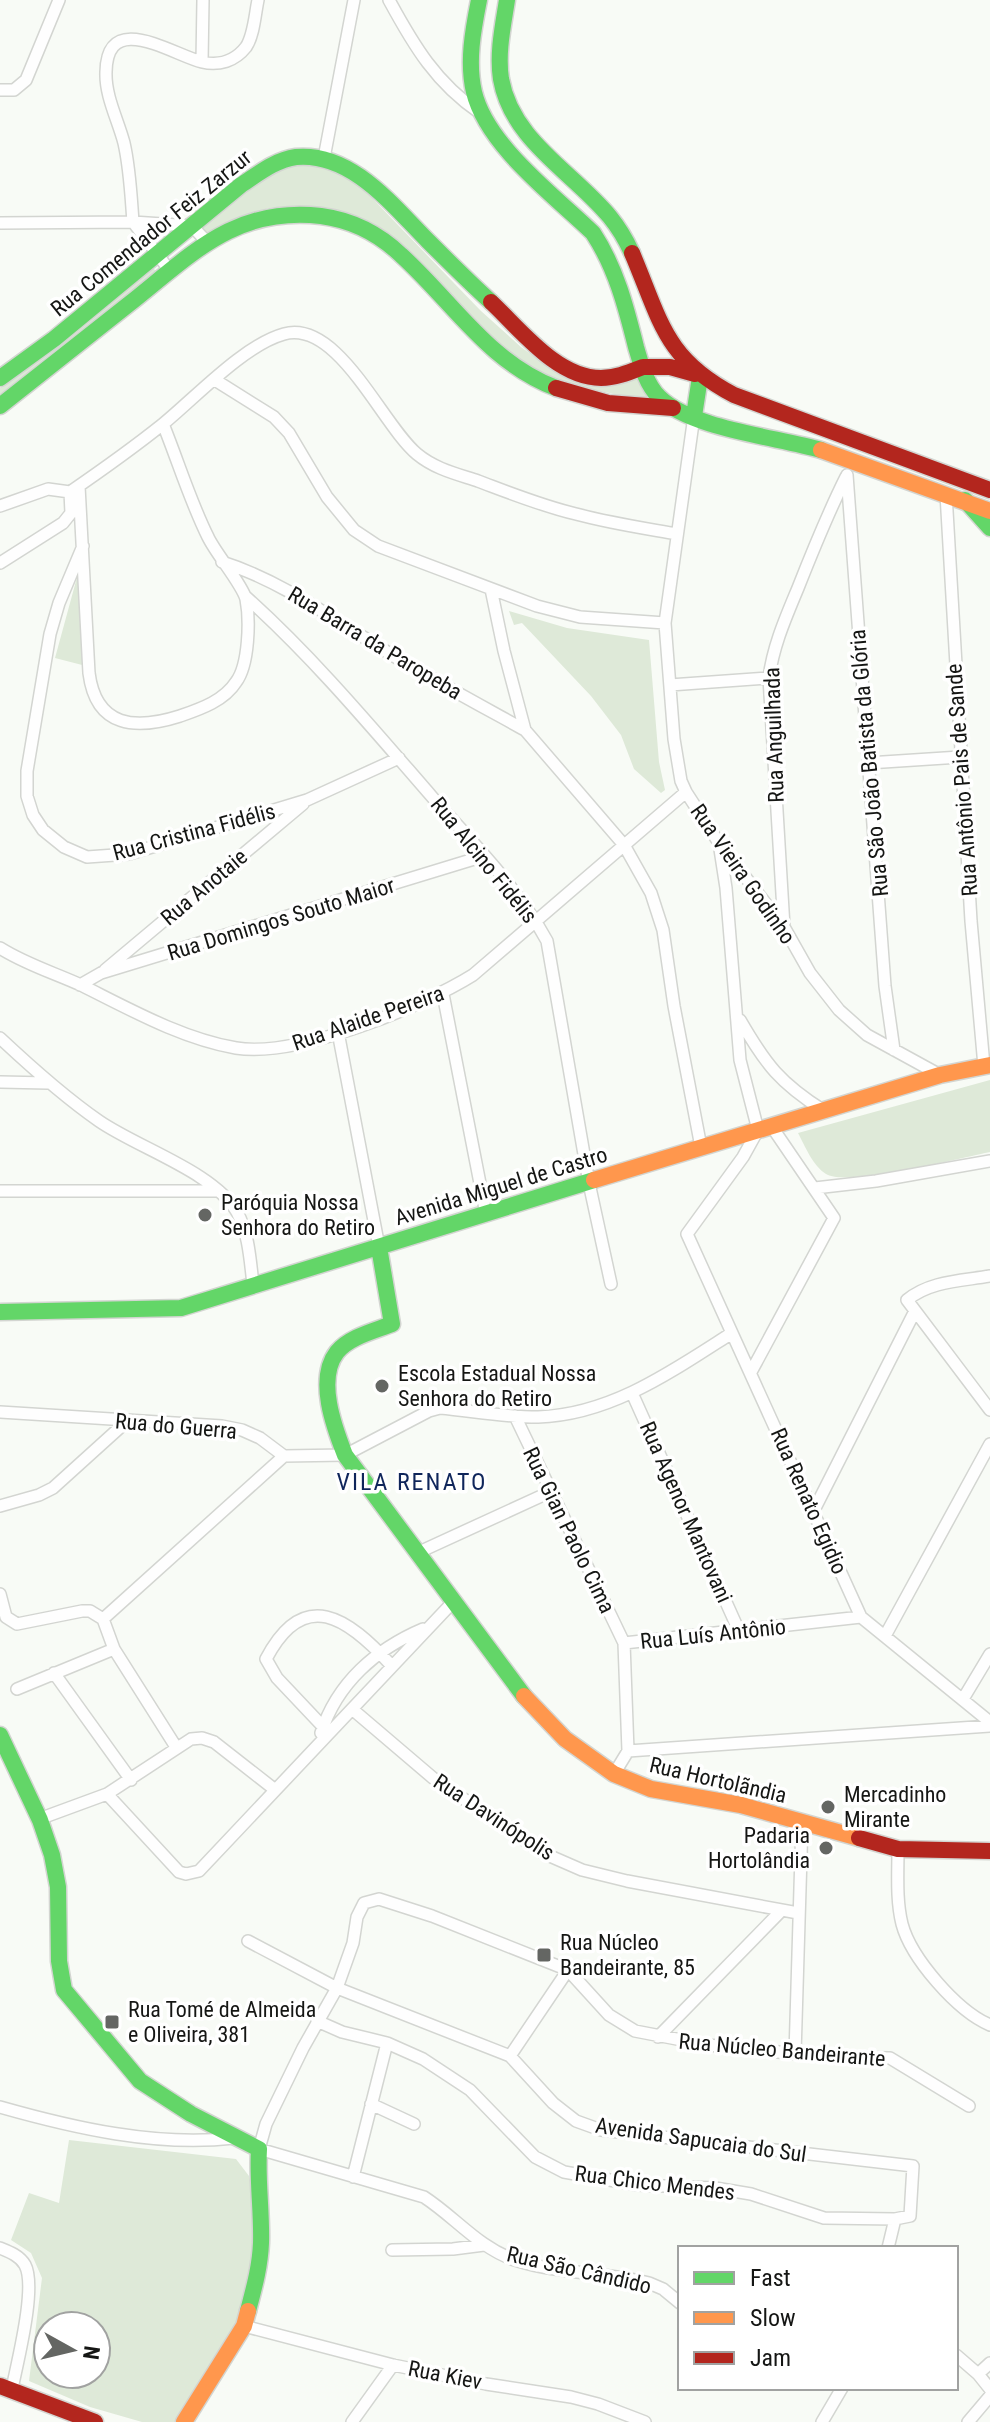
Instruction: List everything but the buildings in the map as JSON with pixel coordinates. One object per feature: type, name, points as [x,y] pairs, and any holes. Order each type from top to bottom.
[{"type":"main road","points":[[479,0],[472,49],[472,76],[482,115],[511,151],[602,245],[628,313],[643,367],[657,394],[673,408],[694,416],[818,449],[848,468],[946,494],[990,511]]},
{"type":"main road","points":[[507,0],[501,56],[503,90],[517,119],[623,236],[670,344],[700,377]]},
{"type":"main road","name":"Rua Comendador Feiz Zarzur","points":[[0,378],[54,339],[241,185],[274,163],[297,157],[324,158]]},
{"type":"main road","points":[[324,158],[354,174],[391,202],[551,358],[572,370],[596,378],[643,367],[680,368],[734,395],[990,490]]},
{"type":"main road","name":"Rua Comendador Feiz Zarzur","points":[[0,406],[207,242],[255,219],[316,213],[346,220],[386,241],[405,256],[473,332],[506,362],[537,380],[583,396],[648,410],[673,408]]},
{"type":"main road","points":[[583,396],[587,375]]},
{"type":"main road","points":[[694,416],[700,377]]},
{"type":"main road","points":[[965,500],[990,528]]},
{"type":"main road","name":"Avenida Miguel de Castro","points":[[0,1312],[181,1308],[701,1147],[940,1075],[987,1065]]},
{"type":"main road","name":"Rua Hortolãndia","points":[[379,1247],[392,1324],[341,1349],[330,1366],[332,1412],[345,1455],[538,1712],[565,1739],[614,1774],[651,1789],[741,1805],[898,1849],[990,1851]]},
{"type":"main road","points":[[0,1735],[39,1819],[56,1874],[59,1973],[64,1990],[140,2081],[160,2096],[259,2149],[257,2177],[261,2241],[258,2273],[244,2326],[184,2422]]},
{"type":"main road","points":[[6,2387],[88,2421]]},
{"type":"street","points":[[0,90],[14,90],[26,80],[59,0]]},
{"type":"street","points":[[202,62],[203,0]]},
{"type":"street","points":[[170,271],[133,222],[130,172],[106,73],[108,55],[115,44],[138,39],[202,62],[223,63],[235,58],[248,44],[258,0]]},
{"type":"street","points":[[324,158],[354,0]]},
{"type":"street","points":[[389,0],[418,52],[455,96],[482,115]]},
{"type":"street","points":[[0,223],[133,222],[192,226],[207,242]]},
{"type":"street","points":[[0,506],[48,489],[74,489],[163,424],[265,341],[288,333],[312,336],[328,345],[341,357],[400,437],[438,467],[545,506],[677,534]]},
{"type":"street","points":[[215,380],[274,417],[289,433],[327,497],[354,530],[378,546],[537,606],[580,617],[665,623]]},
{"type":"street","name":"Rua Vieira Godinho","points":[[694,416],[665,623],[674,739],[686,792],[719,843],[784,927],[810,973],[839,1010],[867,1035],[940,1075]]},
{"type":"street","name":"Rua Alcino Fidélis","points":[[163,424],[207,537],[246,597],[289,635],[399,758],[484,856],[535,921],[550,952],[589,1183],[611,1284]]},
{"type":"street","name":"Rua Anguilhada","points":[[784,927],[769,678],[779,635],[848,468]]},
{"type":"street","name":"Rua São João Batista da Glória","points":[[848,468],[885,986],[894,1050]]},
{"type":"street","points":[[74,489],[83,546],[91,688],[107,713],[130,724],[159,722],[197,710],[221,698],[237,682],[243,666],[247,646],[246,597]]},
{"type":"street","points":[[0,563],[63,523],[71,513],[74,489]]},
{"type":"street","name":"Rua Antônio Pais de Sande","points":[[946,494],[972,937],[987,1065]]},
{"type":"street","name":"Rua Cristina Fidélis","points":[[83,546],[59,603],[50,634],[27,771],[27,796],[33,815],[43,830],[64,847],[87,857],[129,854],[307,800],[399,758]]},
{"type":"street","name":"Rua Barra da Paropeba","points":[[222,562],[280,586],[424,675],[525,730]]},
{"type":"street","points":[[491,589],[525,730],[624,845],[651,893],[663,930],[701,1147]]},
{"type":"street","points":[[670,685],[769,678]]},
{"type":"street","points":[[868,763],[960,757]]},
{"type":"street","name":"Rua Alaide Pereira","points":[[0,948],[43,971],[215,1043],[252,1050],[293,1046],[443,994],[473,975],[686,792]]},
{"type":"street","name":"Rua Anotaie","points":[[101,973],[307,800]]},
{"type":"street","points":[[719,843],[726,888],[740,1060],[765,1128],[815,1188],[834,1218],[751,1372]]},
{"type":"street","name":"Rua Domingos Souto Maior","points":[[80,985],[101,973],[484,856]]},
{"type":"street","points":[[443,994],[486,1214]]},
{"type":"street","points":[[738,1016],[772,1072],[793,1092],[824,1111]]},
{"type":"street","points":[[338,1032],[379,1247]]},
{"type":"street","points":[[0,1038],[48,1083],[101,1123],[221,1191],[237,1212],[246,1234],[253,1284]]},
{"type":"street","points":[[0,1082],[48,1083]]},
{"type":"street","name":"Rua Renato Egidio","points":[[765,1128],[687,1234],[861,1617],[990,1724]]},
{"type":"street","points":[[815,1188],[990,1161]]},
{"type":"street","points":[[0,1191],[221,1191]]},
{"type":"street","points":[[990,1276],[932,1286],[907,1300],[984,1391],[990,1410]]},
{"type":"street","points":[[814,1510],[915,1311]]},
{"type":"street","points":[[103,1619],[284,1456],[345,1455],[440,1408],[515,1416],[558,1415],[632,1393],[657,1381],[732,1333]]},
{"type":"street","name":"Rua Agenor Mantovani","points":[[632,1393],[739,1631]]},
{"type":"street","name":"Rua do Guerra","points":[[0,1412],[222,1426],[260,1438],[284,1456]]},
{"type":"street","name":"Rua Gian Paolo Cima","points":[[515,1416],[624,1643]]},
{"type":"street","points":[[0,1506],[53,1488],[126,1422]]},
{"type":"street","points":[[885,1636],[990,1444]]},
{"type":"street","points":[[417,1553],[550,1492]]},
{"type":"street","points":[[0,1594],[6,1617],[17,1624],[82,1611],[97,1614],[103,1619],[114,1649],[176,1747]]},
{"type":"street","points":[[326,1730],[352,1709],[453,1602]]},
{"type":"street","points":[[326,1730],[277,1678],[266,1659],[275,1640],[292,1621],[311,1616],[336,1619],[357,1632],[391,1665]]},
{"type":"street","name":"Rua Luís Antônio","points":[[628,1751],[624,1643],[861,1617]]},
{"type":"street","points":[[107,1794],[179,1872],[199,1871],[316,1747],[345,1686],[379,1652],[427,1627]]},
{"type":"street","points":[[17,1689],[114,1649]]},
{"type":"street","points":[[963,1699],[990,1654]]},
{"type":"street","points":[[54,1673],[131,1780]]},
{"type":"street","name":"Rua Davinópolis","points":[[352,1709],[433,1778],[543,1853],[582,1870],[627,1881],[798,1913]]},
{"type":"street","points":[[614,1774],[628,1751],[990,1724]]},
{"type":"street","points":[[39,1819],[107,1794],[191,1739],[202,1738],[214,1742],[274,1789]]},
{"type":"street","points":[[795,2054],[802,1822]]},
{"type":"street","points":[[898,1849],[902,1925],[911,1943],[939,1985],[964,2010],[990,2025]]},
{"type":"street","name":"Rua Núcleo Bandeirante","points":[[259,2149],[266,2124],[317,2021],[337,1988],[353,1943],[360,1909],[372,1899],[388,1901],[432,1916],[568,1970],[620,2024],[635,2031],[658,2037],[795,2054],[890,2058],[969,2106]]},
{"type":"street","points":[[658,2037],[781,1911]]},
{"type":"street","name":"Avenida Sapucaia do Sul","points":[[248,1941],[337,1988],[510,2056],[553,2103],[576,2121],[601,2130],[913,2166],[910,2216],[895,2219]]},
{"type":"street","points":[[510,2056],[568,1970]]},
{"type":"street","name":"Rua Chico Mendes","points":[[317,2021],[342,2032],[387,2043],[423,2059],[470,2090],[535,2157],[564,2172],[638,2185],[715,2188],[751,2194],[824,2218],[895,2219]]},
{"type":"street","points":[[353,2177],[387,2043]]},
{"type":"street","points":[[371,2104],[414,2124]]},
{"type":"street","points":[[0,2107],[82,2127],[135,2135],[194,2140],[234,2138]]},
{"type":"street","name":"Rua São Cândido","points":[[259,2149],[409,2190],[441,2208],[484,2245],[524,2262],[649,2283],[663,2289],[678,2301]]},
{"type":"street","points":[[888,2246],[895,2219]]},
{"type":"street","points":[[392,2250],[484,2245]]},
{"type":"street","points":[[0,2248],[23,2262],[30,2282],[6,2387]]},
{"type":"street","name":"Rua Kiev","points":[[244,2326],[393,2365],[571,2397],[645,2422]]},
{"type":"street","points":[[958,2357],[990,2389]]},
{"type":"street","points":[[978,2374],[990,2363]]},
{"type":"street","points":[[352,2422],[393,2365]]},
{"type":"street","points":[[822,2422],[841,2390]]},
{"type":"street","points":[[968,2422],[990,2396]]},
{"type":"green space","points":[[285,164],[318,165],[347,177],[370,196],[481,311],[521,347],[554,371],[579,382],[639,374],[661,404],[567,384],[501,353],[402,245],[306,207],[268,208],[207,236],[200,226],[224,203]]},
{"type":"green space","points":[[151,266],[158,273],[0,400],[0,388]]},
{"type":"green space","points":[[82,559],[86,666],[55,658]]},
{"type":"green space","points":[[509,611],[567,628],[649,640],[659,762],[665,790],[661,793],[634,769],[621,735],[591,696],[522,623],[514,625]]},
{"type":"green space","points":[[990,1080],[990,1152],[879,1174],[838,1177],[826,1174],[817,1166],[798,1133]]},
{"type":"green space","points":[[69,2140],[236,2159],[249,2176],[255,2202],[251,2288],[240,2318],[176,2422],[142,2422],[90,2407],[50,2390],[112,2390],[112,2310],[38,2310],[42,2278],[31,2253],[11,2240],[29,2193],[59,2203]]},
{"type":"traffic: fast","points":[[479,0],[471,69],[481,112],[507,151],[593,233],[614,274],[642,367],[654,392],[673,408],[692,417],[736,431],[821,450]]},
{"type":"traffic: fast","points":[[507,0],[500,59],[507,101],[531,138],[610,217],[632,253]]},
{"type":"traffic: fast","points":[[0,378],[54,339],[241,185],[274,164],[296,157],[335,163],[370,184],[491,302]]},
{"type":"traffic: fast","points":[[0,406],[194,252],[239,227],[291,215],[321,216],[343,221],[383,241],[420,273],[491,347],[532,377],[556,388]]},
{"type":"traffic: fast","points":[[694,416],[700,377]]},
{"type":"traffic: fast","points":[[965,500],[990,528]]},
{"type":"traffic: fast","points":[[0,1312],[181,1308],[594,1180]]},
{"type":"traffic: fast","points":[[379,1247],[392,1324],[348,1342],[331,1363],[327,1389],[336,1431],[345,1455],[524,1696]]},
{"type":"traffic: fast","points":[[0,1735],[40,1820],[52,1855],[58,1887],[59,1961],[64,1990],[140,2081],[191,2114],[259,2149],[260,2252],[248,2311]]},
{"type":"traffic: slow","points":[[821,450],[990,511]]},
{"type":"traffic: slow","points":[[594,1180],[940,1075],[990,1065]]},
{"type":"traffic: slow","points":[[524,1696],[565,1739],[614,1774],[651,1789],[741,1805],[859,1838]]},
{"type":"traffic: slow","points":[[184,2422],[244,2326],[248,2311]]},
{"type":"traffic: jam","points":[[632,253],[668,336],[693,367],[711,381],[734,395],[990,490]]},
{"type":"traffic: jam","points":[[491,302],[540,350],[569,370],[601,378],[643,367]]},
{"type":"traffic: jam","points":[[643,367],[670,367],[695,374]]},
{"type":"traffic: jam","points":[[556,388],[608,403],[673,408]]},
{"type":"traffic: jam","points":[[859,1838],[898,1849],[990,1851]]},
{"type":"traffic: jam","points":[[0,2386],[95,2422]]},
{"type":"place","name":"Paróquia Nossa Senhora do Retiro","points":[[205,1215]]},
{"type":"place","name":"Escola Estadual Nossa Senhora do Retiro","points":[[382,1386]]},
{"type":"place","name":"Mercadinho Mirante","points":[[828,1807]]},
{"type":"place","name":"Padaria Hortolândia","points":[[826,1848]]},
{"type":"place","name":"Rua Núcleo Bandeirante, 85","points":[[544,1955]]},
{"type":"place","name":"Rua Tomé de Almeida e Oliveira, 381","points":[[112,2022]]},
{"type":"district","name":"VILA RENATO","points":[[412,1482]]}]
